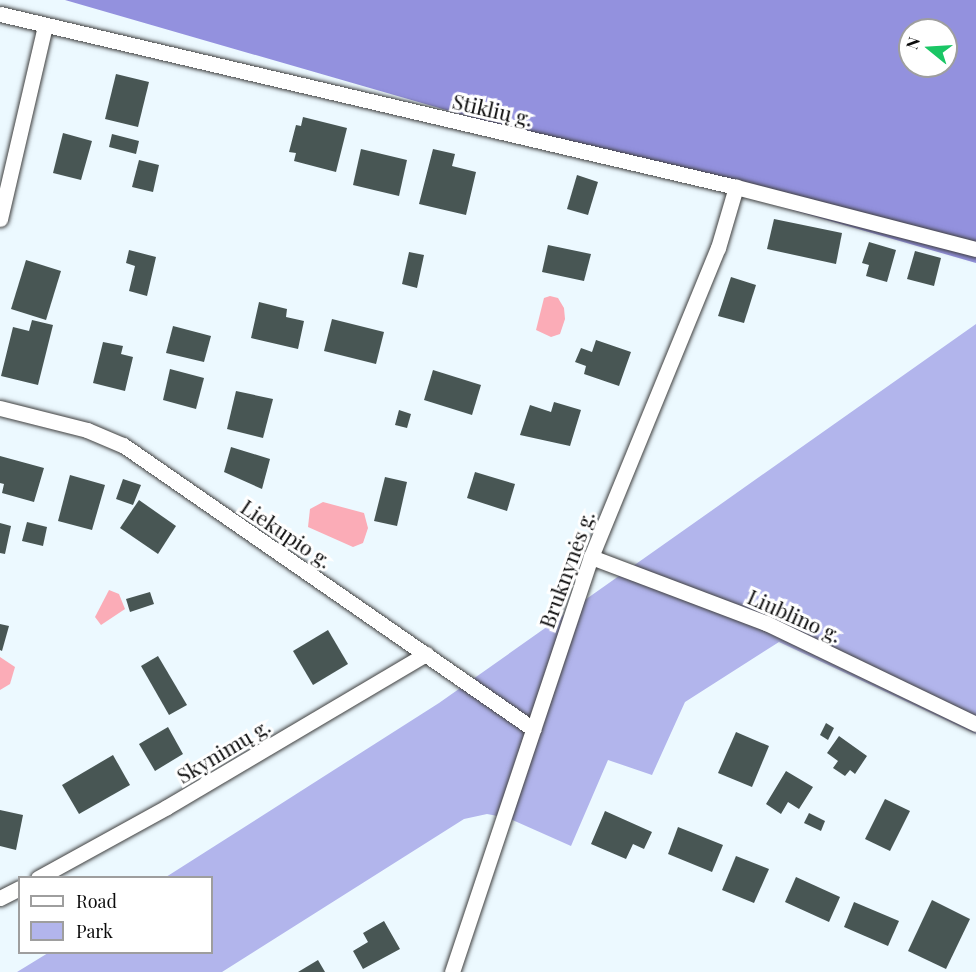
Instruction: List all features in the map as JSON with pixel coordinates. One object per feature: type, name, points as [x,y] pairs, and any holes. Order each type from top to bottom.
[{"type":"street","name":"Stiklių g.","points":[[0,14],[736,187],[976,249]]},
{"type":"street","points":[[0,219],[45,26]]},
{"type":"street","name":"Bruknynės g.","points":[[452,972],[591,557],[718,248],[736,187]]},
{"type":"street","name":"Liekupio g.","points":[[0,408],[87,430],[123,445],[533,729]]},
{"type":"street","name":"Liublino g.","points":[[591,557],[766,623],[976,724]]},
{"type":"street","name":"Skynimų g.","points":[[42,876],[167,807],[426,654]]},
{"type":"street","points":[[0,898],[18,889]]},
{"type":"green space","points":[[976,324],[976,734],[779,642],[685,702],[652,775],[608,760],[571,846],[508,818],[487,814],[464,819],[222,972],[17,972],[46,954],[213,954],[213,876],[168,876],[439,703]]},
{"type":"shaded area","points":[[65,0],[976,0],[976,263]]},
{"type":"shaded area","points":[[550,296],[558,298],[564,308],[565,319],[560,334],[551,337],[536,330],[544,298]]},
{"type":"shaded area","points":[[323,502],[364,513],[368,528],[363,543],[353,547],[308,527],[310,509]]},
{"type":"shaded area","points":[[109,590],[119,594],[125,609],[101,625],[95,617]]},
{"type":"shaded area","points":[[0,657],[15,667],[10,684],[0,690]]},
{"type":"building","points":[[116,74],[149,82],[138,127],[105,119]]},
{"type":"building","points":[[303,117],[347,128],[336,172],[294,161],[296,153],[289,152],[296,125],[301,126]]},
{"type":"building","points":[[63,133],[92,141],[81,180],[53,173]]},
{"type":"building","points":[[112,134],[139,141],[136,154],[109,147]]},
{"type":"building","points":[[361,149],[407,160],[399,196],[353,185]]},
{"type":"building","points":[[433,149],[455,154],[452,166],[476,172],[466,215],[419,204]]},
{"type":"building","points":[[139,160],[159,165],[153,192],[132,187]]},
{"type":"building","points":[[577,175],[598,182],[588,215],[567,209]]},
{"type":"building","points":[[774,219],[842,233],[836,264],[767,249]]},
{"type":"building","points":[[869,242],[896,250],[887,282],[866,276],[869,265],[862,263]]},
{"type":"building","points":[[548,245],[591,254],[584,281],[542,272]]},
{"type":"building","points":[[129,250],[156,257],[147,296],[129,291],[135,266],[126,263]]},
{"type":"building","points":[[915,251],[941,258],[934,286],[907,279]]},
{"type":"building","points":[[409,252],[424,255],[417,288],[402,284]]},
{"type":"building","points":[[26,260],[61,271],[46,320],[11,309]]},
{"type":"building","points":[[731,277],[756,285],[744,323],[718,316]]},
{"type":"building","points":[[259,302],[287,309],[286,317],[304,321],[298,349],[251,338]]},
{"type":"building","points":[[332,319],[384,332],[376,364],[324,351]]},
{"type":"building","points":[[32,320],[53,325],[38,385],[1,376],[13,327],[29,331]]},
{"type":"building","points":[[173,326],[211,336],[204,362],[166,353]]},
{"type":"building","points":[[596,340],[631,352],[619,386],[584,374],[586,366],[575,362],[581,348],[592,352]]},
{"type":"building","points":[[103,342],[123,346],[121,354],[133,357],[125,391],[93,383]]},
{"type":"building","points":[[170,369],[204,378],[196,409],[163,400]]},
{"type":"building","points":[[433,370],[481,385],[472,415],[424,400]]},
{"type":"building","points":[[236,391],[273,399],[263,438],[227,429]]},
{"type":"building","points":[[554,402],[581,410],[570,446],[520,435],[530,405],[551,412]]},
{"type":"building","points":[[399,410],[411,414],[407,428],[395,425]]},
{"type":"building","points":[[231,447],[270,459],[262,489],[224,472]]},
{"type":"building","points":[[0,456],[44,468],[34,502],[2,493],[4,484],[0,483]]},
{"type":"building","points":[[475,472],[515,484],[507,511],[467,498]]},
{"type":"building","points":[[70,475],[105,485],[92,530],[58,521]]},
{"type":"building","points":[[385,477],[407,482],[397,526],[374,521]]},
{"type":"building","points":[[123,479],[141,485],[133,505],[116,499]]},
{"type":"building","points":[[139,500],[176,526],[158,554],[120,528]]},
{"type":"building","points":[[27,522],[47,527],[43,546],[22,541]]},
{"type":"building","points":[[0,523],[11,526],[5,554],[0,553]]},
{"type":"building","points":[[150,592],[154,604],[130,612],[126,599]]},
{"type":"building","points":[[0,624],[9,626],[2,651],[0,650]]},
{"type":"building","points":[[328,630],[348,664],[313,685],[293,651]]},
{"type":"building","points":[[158,656],[187,705],[169,715],[141,666]]},
{"type":"building","points":[[826,723],[834,728],[828,740],[820,735]]},
{"type":"building","points":[[168,727],[183,754],[155,771],[139,744]]},
{"type":"building","points":[[736,732],[769,746],[752,787],[718,773]]},
{"type":"building","points":[[839,736],[867,756],[855,774],[850,770],[845,776],[833,768],[838,761],[827,753]]},
{"type":"building","points":[[113,755],[130,785],[79,814],[62,785]]},
{"type":"building","points":[[786,771],[813,787],[799,809],[788,802],[781,814],[766,804]]},
{"type":"building","points":[[885,799],[910,811],[890,851],[865,839]]},
{"type":"building","points":[[0,810],[23,815],[16,850],[0,846]]},
{"type":"building","points":[[605,811],[652,832],[644,849],[633,844],[626,859],[591,844]]},
{"type":"building","points":[[809,813],[825,821],[821,831],[804,823]]},
{"type":"building","points":[[678,827],[723,845],[712,872],[668,854]]},
{"type":"building","points":[[736,856],[769,869],[754,903],[722,890]]},
{"type":"building","points":[[796,877],[840,897],[829,922],[785,902]]},
{"type":"building","points":[[932,900],[970,919],[946,969],[908,951]]},
{"type":"building","points":[[854,902],[899,921],[888,946],[844,927]]},
{"type":"building","points":[[384,921],[400,949],[363,969],[353,951],[368,942],[363,933]]},
{"type":"building","points":[[318,960],[325,972],[298,972]]}]
